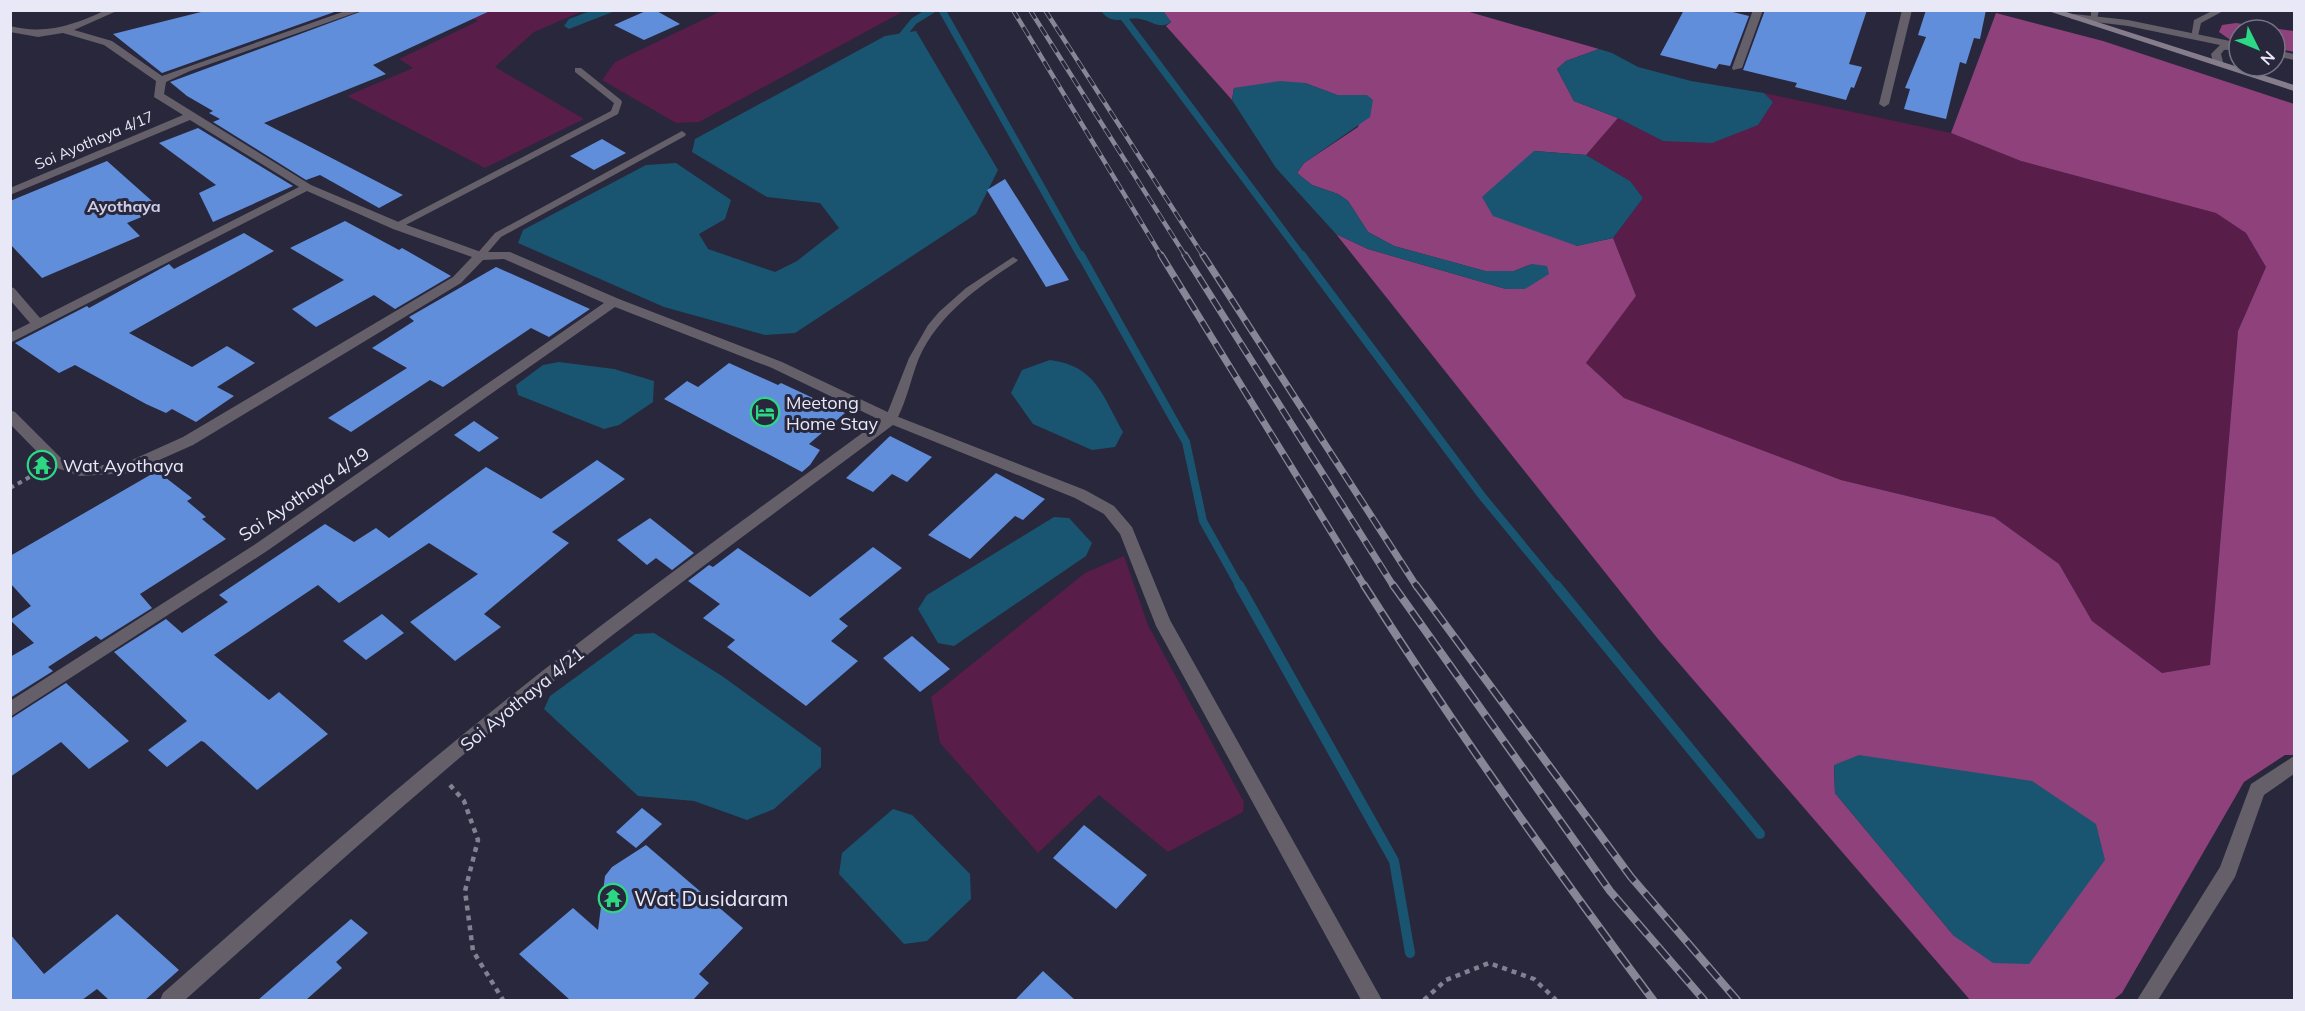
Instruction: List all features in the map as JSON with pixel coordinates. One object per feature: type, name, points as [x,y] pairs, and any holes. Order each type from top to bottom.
[{"type":"main road","points":[[2049,10],[2295,87]]},
{"type":"street","points":[[66,31],[115,10]]},
{"type":"street","points":[[161,80],[359,10]]},
{"type":"street","points":[[1737,68],[1758,10]]},
{"type":"street","points":[[1884,104],[1907,10]]},
{"type":"street","points":[[2074,17],[2095,14],[2227,43]]},
{"type":"street","points":[[10,29],[21,32],[66,31],[108,43],[161,80]]},
{"type":"street","points":[[2218,62],[2217,54],[2221,48],[2227,47]]},
{"type":"street","points":[[161,80],[158,94],[307,187],[397,226],[480,256],[506,255],[614,302],[777,365],[891,419],[1080,494],[1109,510],[1127,531],[1162,621],[1372,1000]]},
{"type":"street","name":"Soi Ayothaya 4/17","points":[[10,192],[190,116]]},
{"type":"street","points":[[10,339],[307,187]]},
{"type":"street","points":[[10,415],[56,462],[80,471],[125,469],[188,441],[457,280],[480,256]]},
{"type":"street","points":[[10,291],[38,324]]},
{"type":"street","name":"Soi Ayothaya 4/19","points":[[10,710],[271,541],[614,302]]},
{"type":"street","name":"Soi Ayothaya 4/21","points":[[170,1000],[435,769],[636,608],[891,419]]},
{"type":"street","points":[[2152,999],[2228,871],[2257,790],[2295,764]]},
{"type":"lane","points":[[2194,36],[2197,22],[2221,10]]},
{"type":"lane","points":[[397,226],[615,112],[618,102],[578,70]]},
{"type":"lane","points":[[480,256],[498,235],[682,134]]},
{"type":"lane","points":[[891,419],[915,355],[945,310],[989,275],[1013,260]]},
{"type":"path","points":[[10,488],[56,462]]},
{"type":"path","points":[[435,769],[465,801],[478,840],[465,891],[472,951],[503,1000]]},
{"type":"path","points":[[1424,1000],[1446,980],[1489,963],[1534,979],[1556,1000]]},
{"type":"shaded area","points":[[458,11],[583,11],[534,32],[495,67],[584,119],[485,168],[347,96],[413,68],[399,59],[478,21]]},
{"type":"shaded area","points":[[721,11],[904,11],[699,122],[676,123],[602,80],[615,62]]},
{"type":"shaded area","points":[[1163,11],[1466,11],[1599,49],[1566,61],[1557,69],[1574,101],[1618,118],[1586,155],[1534,151],[1576,246],[1613,238],[1636,296],[1586,363],[1624,398],[1841,480],[1994,517],[2059,564],[2092,621],[2162,673],[2210,665],[2238,331],[2266,267],[2246,233],[2216,213],[2021,161],[1951,133],[1996,13],[2103,41],[2294,104],[2294,755],[2285,755],[2244,782],[2122,993],[2113,1000],[1970,1000],[1658,639],[1336,234],[1368,249],[1506,289],[1532,264],[1514,271],[1485,271],[1394,246],[1368,232],[1348,201],[1338,194],[1312,185],[1297,173],[1304,163],[1358,127],[1367,95],[1337,95],[1305,83],[1234,88],[1232,100],[1166,26],[1171,22]],"holes":[[[1834,765],[1954,936],[1835,793]]]},
{"type":"shaded area","points":[[2227,24],[2227,38],[2219,32],[2222,25]]},
{"type":"shaded area","points":[[2287,30],[2294,31],[2294,52],[2287,51]]},
{"type":"shaded area","points":[[1764,93],[1951,133],[2021,161],[2216,213],[2246,233],[2266,267],[2238,331],[2210,666],[2162,673],[2092,621],[2059,564],[1994,517],[1841,480],[1624,398],[1586,363],[1636,296],[1613,238],[1643,198],[1630,181],[1586,155],[1618,118],[1663,141],[1773,102]]},
{"type":"shaded area","points":[[1124,556],[1148,625],[1244,802],[1243,812],[1168,852],[1099,795],[1038,853],[940,743],[931,697],[1085,573]]},
{"type":"water","points":[[590,11],[615,11],[569,29],[564,26],[569,19]]},
{"type":"water","points":[[1101,11],[1163,11],[1171,22],[1160,25],[1135,18],[1115,20],[1110,19]]},
{"type":"water","points":[[916,31],[998,170],[976,214],[795,333],[765,335],[664,307],[518,243],[523,230],[646,165],[676,163],[731,200],[725,219],[699,234],[708,249],[775,272],[797,261],[839,228],[820,203],[767,197],[692,152],[695,139],[885,36]]},
{"type":"water","points":[[1599,49],[1612,53],[1638,67],[1691,81],[1764,93],[1773,102],[1758,125],[1712,143],[1663,141],[1618,118],[1574,101],[1557,69],[1566,61]]},
{"type":"water","points":[[1280,81],[1305,83],[1337,95],[1367,95],[1373,100],[1370,117],[1304,163],[1297,173],[1312,185],[1338,194],[1348,201],[1368,232],[1394,246],[1485,271],[1514,271],[1532,264],[1547,266],[1549,274],[1525,289],[1506,289],[1368,249],[1336,234],[1276,168],[1232,100],[1234,88]]},
{"type":"water","points":[[1534,151],[1586,155],[1630,181],[1643,198],[1613,238],[1577,246],[1493,216],[1482,197]]},
{"type":"water","points":[[1050,360],[1078,369],[1096,384],[1123,432],[1115,447],[1092,450],[1033,424],[1011,393],[1022,370]]},
{"type":"water","points":[[559,362],[614,369],[654,381],[653,402],[619,425],[604,429],[518,395],[516,385],[543,365]]},
{"type":"water","points":[[1054,517],[1069,518],[1092,543],[1086,556],[954,646],[938,643],[918,609],[927,595]]},
{"type":"water","points":[[654,633],[722,676],[821,748],[821,767],[774,809],[747,820],[694,801],[638,796],[544,709],[550,696],[635,634]]},
{"type":"water","points":[[1859,755],[2032,781],[2096,824],[2105,860],[2029,964],[1993,963],[1954,936],[1835,793],[1834,765]]},
{"type":"water","points":[[893,809],[912,815],[970,874],[971,899],[927,941],[904,944],[839,874],[842,853]]},
{"type":"building","points":[[209,10],[340,10],[162,73],[113,34]]},
{"type":"building","points":[[365,10],[492,10],[373,65],[386,74],[264,123],[403,195],[379,208],[320,175],[306,180],[213,122],[220,119],[209,113],[213,111],[187,96],[170,82]]},
{"type":"building","points":[[648,10],[655,10],[680,24],[644,40],[614,25]]},
{"type":"building","points":[[1684,10],[1725,10],[1749,16],[1730,66],[1719,64],[1716,69],[1660,55]]},
{"type":"building","points":[[1765,10],[1867,10],[1849,64],[1862,67],[1854,88],[1851,87],[1846,100],[1795,87],[1797,83],[1743,70]]},
{"type":"building","points":[[1926,10],[1986,10],[1980,39],[1974,38],[1966,64],[1960,62],[1946,119],[1904,109],[1910,89],[1905,88],[1926,37],[1918,35]]},
{"type":"building","points":[[198,128],[293,186],[213,222],[199,193],[216,185],[159,143]]},
{"type":"building","points":[[602,139],[626,153],[594,170],[570,156]]},
{"type":"building","points":[[107,161],[161,209],[127,223],[140,236],[42,278],[10,244],[10,201]]},
{"type":"building","points":[[1005,179],[1069,280],[1046,287],[987,190]]},
{"type":"building","points":[[345,221],[399,250],[402,248],[451,276],[395,309],[374,295],[316,327],[292,309],[344,280],[290,248]]},
{"type":"building","points":[[244,233],[274,251],[129,333],[192,367],[227,346],[255,363],[217,387],[234,396],[196,422],[172,409],[166,413],[146,404],[75,365],[59,373],[15,343],[87,306],[89,308],[169,264],[174,269]]},
{"type":"building","points":[[496,267],[590,309],[549,337],[531,328],[443,387],[430,380],[351,432],[328,418],[407,368],[372,348],[414,321],[409,317]]},
{"type":"building","points":[[729,363],[778,385],[781,383],[845,413],[809,444],[820,450],[802,472],[664,399],[687,381],[698,387]]},
{"type":"building","points":[[474,421],[499,438],[479,452],[454,435]]},
{"type":"building","points":[[890,436],[932,457],[907,482],[892,474],[873,492],[846,478]]},
{"type":"building","points":[[597,460],[625,479],[552,532],[569,543],[484,614],[501,627],[455,661],[410,622],[478,574],[429,543],[339,603],[318,585],[214,655],[269,700],[279,692],[328,734],[257,790],[204,742],[201,741],[167,767],[148,750],[187,721],[114,652],[166,619],[182,633],[228,602],[219,595],[325,524],[354,542],[376,528],[389,538],[486,467],[541,499]]},
{"type":"building","points":[[157,471],[192,498],[187,501],[206,517],[202,519],[226,539],[140,594],[152,608],[101,640],[96,636],[48,667],[53,671],[10,698],[10,657],[34,643],[10,620],[31,606],[10,583],[10,556]]},
{"type":"building","points":[[996,473],[1045,499],[1023,520],[1015,516],[970,559],[928,535]]},
{"type":"building","points":[[650,518],[694,553],[672,570],[656,558],[647,565],[617,540]]},
{"type":"building","points":[[873,547],[902,568],[839,619],[848,626],[831,641],[858,661],[806,706],[727,647],[735,640],[703,618],[720,604],[688,581],[709,565],[713,567],[738,548],[810,597]]},
{"type":"building","points":[[382,614],[404,633],[366,660],[343,641]]},
{"type":"building","points":[[912,636],[950,669],[920,692],[883,658]]},
{"type":"building","points":[[66,683],[129,741],[89,769],[61,742],[10,777],[10,719]]},
{"type":"building","points":[[642,808],[662,824],[636,848],[616,832]]},
{"type":"building","points":[[1084,825],[1147,875],[1116,909],[1053,858]]},
{"type":"building","points":[[646,845],[743,928],[699,974],[709,983],[693,1000],[570,1000],[519,954],[573,908],[598,930],[605,876],[612,867]]},
{"type":"building","points":[[117,914],[179,970],[145,1000],[109,1000],[97,989],[82,1000],[10,1000],[10,934],[44,974]]},
{"type":"building","points":[[351,919],[368,933],[336,962],[342,968],[306,1000],[258,1000]]},
{"type":"building","points":[[1043,971],[1075,1000],[1015,1000]]},
{"type":"waterway","points":[[897,42],[914,21],[932,10]]},
{"type":"waterway","points":[[942,10],[1081,257]]},
{"type":"waterway","points":[[1118,10],[1303,257]]},
{"type":"waterway","points":[[1081,255],[1186,442],[1203,521],[1240,587]]},
{"type":"waterway","points":[[1302,255],[1482,496],[1557,587]]},
{"type":"waterway","points":[[1239,585],[1394,861],[1410,953]]},
{"type":"waterway","points":[[1556,585],[1760,834]]},
{"type":"railway","points":[[1013,10],[1162,257]]},
{"type":"railway","points":[[1030,10],[1186,257]]},
{"type":"railway","points":[[1045,10],[1204,257]]},
{"type":"railway","points":[[1161,255],[1365,587]]},
{"type":"railway","points":[[1185,255],[1394,587]]},
{"type":"railway","points":[[1203,255],[1417,587]]},
{"type":"railway","points":[[1364,585],[1505,796],[1653,1000]]},
{"type":"railway","points":[[1393,585],[1610,891],[1704,1000]]},
{"type":"railway","points":[[1416,585],[1631,877],[1737,1000]]},
{"type":"place","name":"Meetong Home Stay","points":[[765,412]]},
{"type":"place","name":"Wat Ayothaya","points":[[42,465]]},
{"type":"place","name":"Wat Dusidaram","points":[[613,898]]},
{"type":"district","name":"Ayothaya","points":[[124,206]]}]
